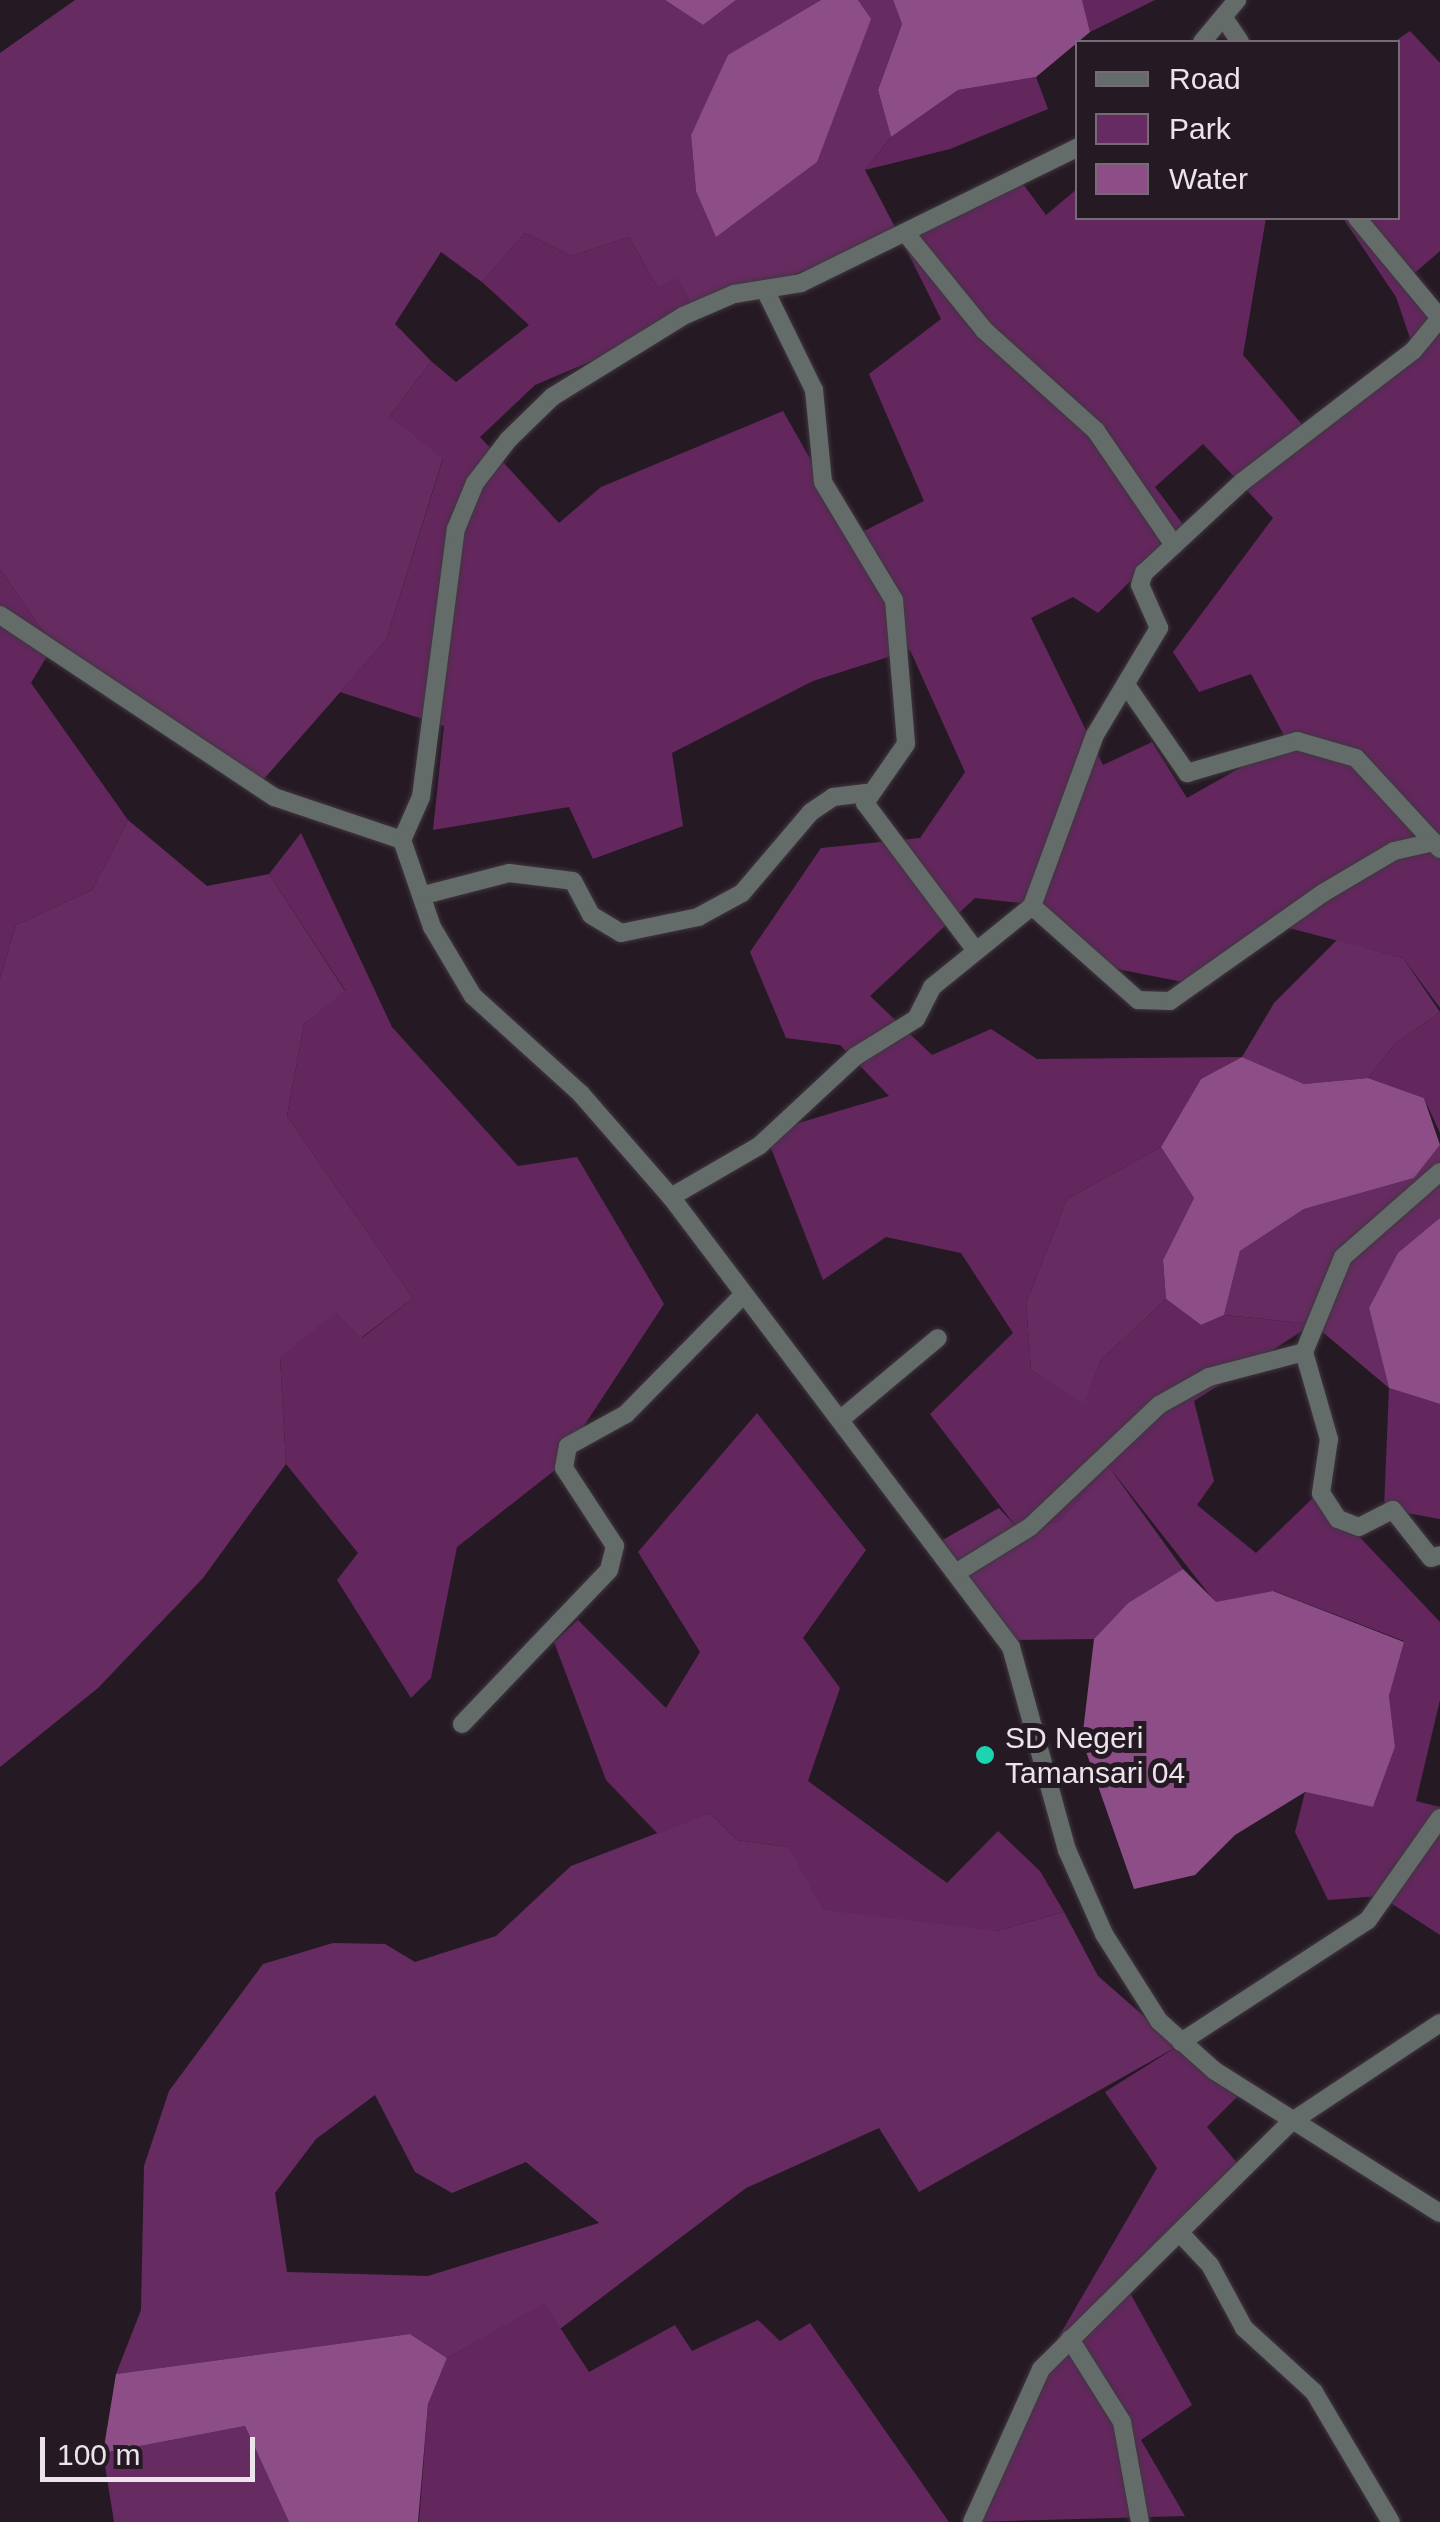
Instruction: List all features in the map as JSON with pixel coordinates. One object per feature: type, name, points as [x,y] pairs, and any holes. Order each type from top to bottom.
[{"type":"street","points":[[1204,40],[1226,22],[1237,0]]},
{"type":"street","points":[[1226,22],[1239,40]]},
{"type":"street","points":[[1075,148],[908,236],[766,294],[734,294],[683,316],[552,398],[474,483],[444,582],[421,798],[402,840],[445,953],[473,996],[581,1094],[670,1197],[959,1571],[1011,1647],[1055,1813],[1104,1934],[1181,2042],[1291,2122],[1361,2156],[1440,2213]]},
{"type":"street","points":[[670,1197],[758,1146],[856,1056],[916,1018],[932,987],[1032,906],[1095,735],[1158,628],[1140,585],[1144,573],[1242,482],[1412,351],[1440,318],[1359,220]]},
{"type":"street","points":[[908,236],[984,330],[1096,431],[1174,545]]},
{"type":"street","points":[[766,294],[814,390],[823,482],[894,600],[906,744],[866,793],[864,803],[976,951]]},
{"type":"street","points":[[0,615],[274,797],[402,840]]},
{"type":"street","points":[[1126,686],[1188,773],[1297,741],[1356,758],[1437,845]]},
{"type":"street","points":[[424,895],[509,873],[573,881],[591,914],[621,933],[698,918],[742,893],[811,812],[834,797],[866,793]]},
{"type":"street","points":[[1032,906],[1138,1000],[1170,1002],[1323,893],[1394,852],[1437,845]]},
{"type":"street","points":[[1440,1172],[1343,1257],[1304,1352],[1328,1440],[1321,1492],[1338,1519],[1359,1527],[1393,1510],[1431,1558],[1440,1554]]},
{"type":"street","points":[[462,1724],[609,1570],[615,1546],[564,1468],[568,1446],[626,1414],[743,1295]]},
{"type":"street","points":[[840,1419],[938,1338]]},
{"type":"street","points":[[959,1571],[1030,1527],[1159,1406],[1209,1377],[1304,1352]]},
{"type":"street","points":[[1181,2042],[1368,1920],[1440,1818]]},
{"type":"street","points":[[972,2522],[1041,2369],[1291,2122],[1440,2023]]},
{"type":"street","points":[[1180,2233],[1210,2265],[1244,2328],[1314,2392],[1391,2522]]},
{"type":"street","points":[[1070,2339],[1122,2422],[1140,2522]]},
{"type":"green space","points":[[75,0],[665,0],[703,25],[736,0],[821,0],[729,55],[691,135],[696,191],[870,19],[858,0],[893,0],[902,24],[878,90],[891,137],[865,170],[897,231],[698,316],[657,287],[629,237],[571,256],[525,233],[482,282],[441,252],[395,324],[431,361],[390,416],[443,458],[386,640],[263,780],[53,646],[0,569],[0,53]]},
{"type":"green space","points":[[128,820],[207,886],[269,874],[345,991],[304,1024],[287,1116],[413,1298],[361,1338],[280,1357],[286,1464],[203,1578],[98,1688],[0,1767],[0,978],[16,925],[92,890]]},
{"type":"green space","points":[[1337,940],[1403,958],[1440,1012],[1394,1045],[1368,1078],[1304,1084],[1242,1057],[1274,1003]]},
{"type":"green space","points":[[1440,1145],[1440,1218],[1369,1308],[1389,1388],[1313,1324],[1224,1315],[1240,1251],[1304,1209],[1414,1178]]},
{"type":"green space","points":[[1161,1147],[1194,1198],[1163,1260],[1166,1299],[1101,1360],[1084,1404],[1031,1370],[1026,1303],[1067,1199]]},
{"type":"green space","points":[[1109,1467],[1183,1569],[1128,1603],[1094,1639],[1008,1640],[939,1542],[999,1508],[1021,1532]]},
{"type":"green space","points":[[710,1813],[737,1840],[788,1847],[997,1931],[1064,1912],[1098,1976],[1178,2046],[919,2192],[879,2128],[746,2188],[556,2332],[544,2304],[447,2358],[410,2334],[116,2374],[141,2310],[144,2166],[169,2091],[263,1964],[333,1943],[385,1944],[415,1962],[496,1936],[571,1866]],"holes":[[[375,2095],[415,2172],[452,2193],[526,2162],[599,2223],[428,2276],[287,2272],[275,2193],[316,2139]]]},
{"type":"green space","points":[[245,2426],[289,2522],[114,2522],[103,2453]]},
{"type":"shaded area","points":[[1082,0],[1155,0],[1090,32]]},
{"type":"shaded area","points":[[1410,31],[1440,63],[1440,251],[1409,278],[1440,333],[1440,1008],[1403,958],[1274,924],[1208,987],[1087,963],[1039,905],[975,898],[870,996],[932,1055],[991,1029],[1037,1059],[1242,1057],[1201,1079],[1161,1147],[1067,1199],[1026,1303],[1031,1370],[1084,1403],[1101,1360],[1166,1299],[1201,1325],[1224,1315],[1313,1324],[1194,1401],[1214,1481],[1197,1505],[1256,1553],[1318,1493],[1440,1622],[1440,1700],[1416,1801],[1440,1807],[1440,1935],[1380,1896],[1328,1900],[1295,1832],[1305,1792],[1373,1807],[1395,1747],[1389,1696],[1404,1641],[1274,1591],[1216,1603],[1109,1467],[1060,1521],[1020,1532],[930,1414],[1013,1333],[961,1253],[886,1237],[823,1280],[765,1133],[889,1096],[840,1045],[786,1038],[750,952],[821,848],[920,838],[965,772],[910,650],[813,681],[672,753],[683,826],[593,859],[569,807],[433,830],[444,726],[340,692],[386,640],[443,459],[390,416],[431,361],[456,382],[529,325],[482,282],[525,233],[571,256],[629,237],[657,287],[678,278],[698,316],[535,385],[480,437],[559,523],[601,487],[783,411],[854,536],[924,501],[869,374],[941,319],[897,231],[1020,180],[1046,215],[1075,191],[1075,220],[1266,220],[1243,355],[1306,429],[1411,341],[1396,297],[1344,220],[1400,220],[1400,40],[1397,40]],"holes":[[[1203,444],[1273,518],[1173,652],[1199,692],[1251,674],[1287,741],[1187,798],[1152,742],[1103,765],[1031,618],[1073,597],[1098,613],[1185,527],[1155,487]]]},
{"type":"shaded area","points":[[1036,77],[1048,109],[950,149],[865,170],[891,137],[958,90]]},
{"type":"shaded area","points":[[0,569],[53,646],[31,683],[128,820],[92,890],[16,925],[0,978]]},
{"type":"shaded area","points":[[301,833],[392,1027],[518,1166],[577,1157],[664,1304],[555,1470],[457,1547],[431,1678],[411,1698],[337,1580],[358,1553],[286,1464],[280,1357],[336,1312],[362,1338],[413,1298],[287,1116],[304,1024],[345,990],[269,874]]},
{"type":"shaded area","points":[[1440,1012],[1440,1133],[1424,1098],[1368,1078],[1394,1045]]},
{"type":"shaded area","points":[[1389,1388],[1440,1404],[1440,1519],[1384,1509]]},
{"type":"shaded area","points":[[757,1413],[866,1550],[803,1638],[840,1688],[808,1781],[947,1883],[998,1831],[1040,1871],[1064,1912],[997,1931],[823,1910],[788,1847],[737,1840],[710,1813],[658,1834],[606,1780],[554,1642],[578,1620],[666,1708],[700,1652],[638,1552]]},
{"type":"shaded area","points":[[1178,2046],[1246,2088],[1207,2127],[1243,2170],[1130,2293],[1192,2405],[1141,2440],[1185,2516],[975,2522],[1040,2369],[1157,2168],[1105,2092]]},
{"type":"shaded area","points":[[544,2303],[589,2372],[675,2325],[692,2351],[758,2320],[780,2341],[810,2323],[949,2522],[419,2522],[428,2404],[447,2358]]},
{"type":"water","points":[[665,0],[736,0],[703,25]]},
{"type":"water","points":[[821,0],[858,0],[871,19],[817,162],[716,237],[696,191],[691,135],[728,55]]},
{"type":"water","points":[[893,0],[1082,0],[1090,32],[1075,40],[1075,44],[1036,77],[958,90],[891,137],[878,90],[902,24]]},
{"type":"water","points":[[1242,1057],[1304,1084],[1368,1078],[1424,1098],[1440,1145],[1414,1178],[1304,1209],[1240,1251],[1224,1315],[1201,1325],[1166,1299],[1163,1260],[1194,1198],[1161,1147],[1201,1079]]},
{"type":"water","points":[[1440,1218],[1440,1404],[1389,1388],[1369,1308],[1398,1253]]},
{"type":"water","points":[[1183,1569],[1216,1602],[1273,1591],[1404,1642],[1389,1696],[1395,1747],[1373,1807],[1305,1792],[1235,1835],[1195,1875],[1134,1889],[1082,1740],[1094,1639],[1128,1603]]},
{"type":"water","points":[[410,2334],[447,2358],[428,2404],[418,2522],[289,2522],[245,2426],[103,2453],[116,2374]]},
{"type":"place","name":"SD Negeri Tamansari 04","points":[[985,1755]]}]
